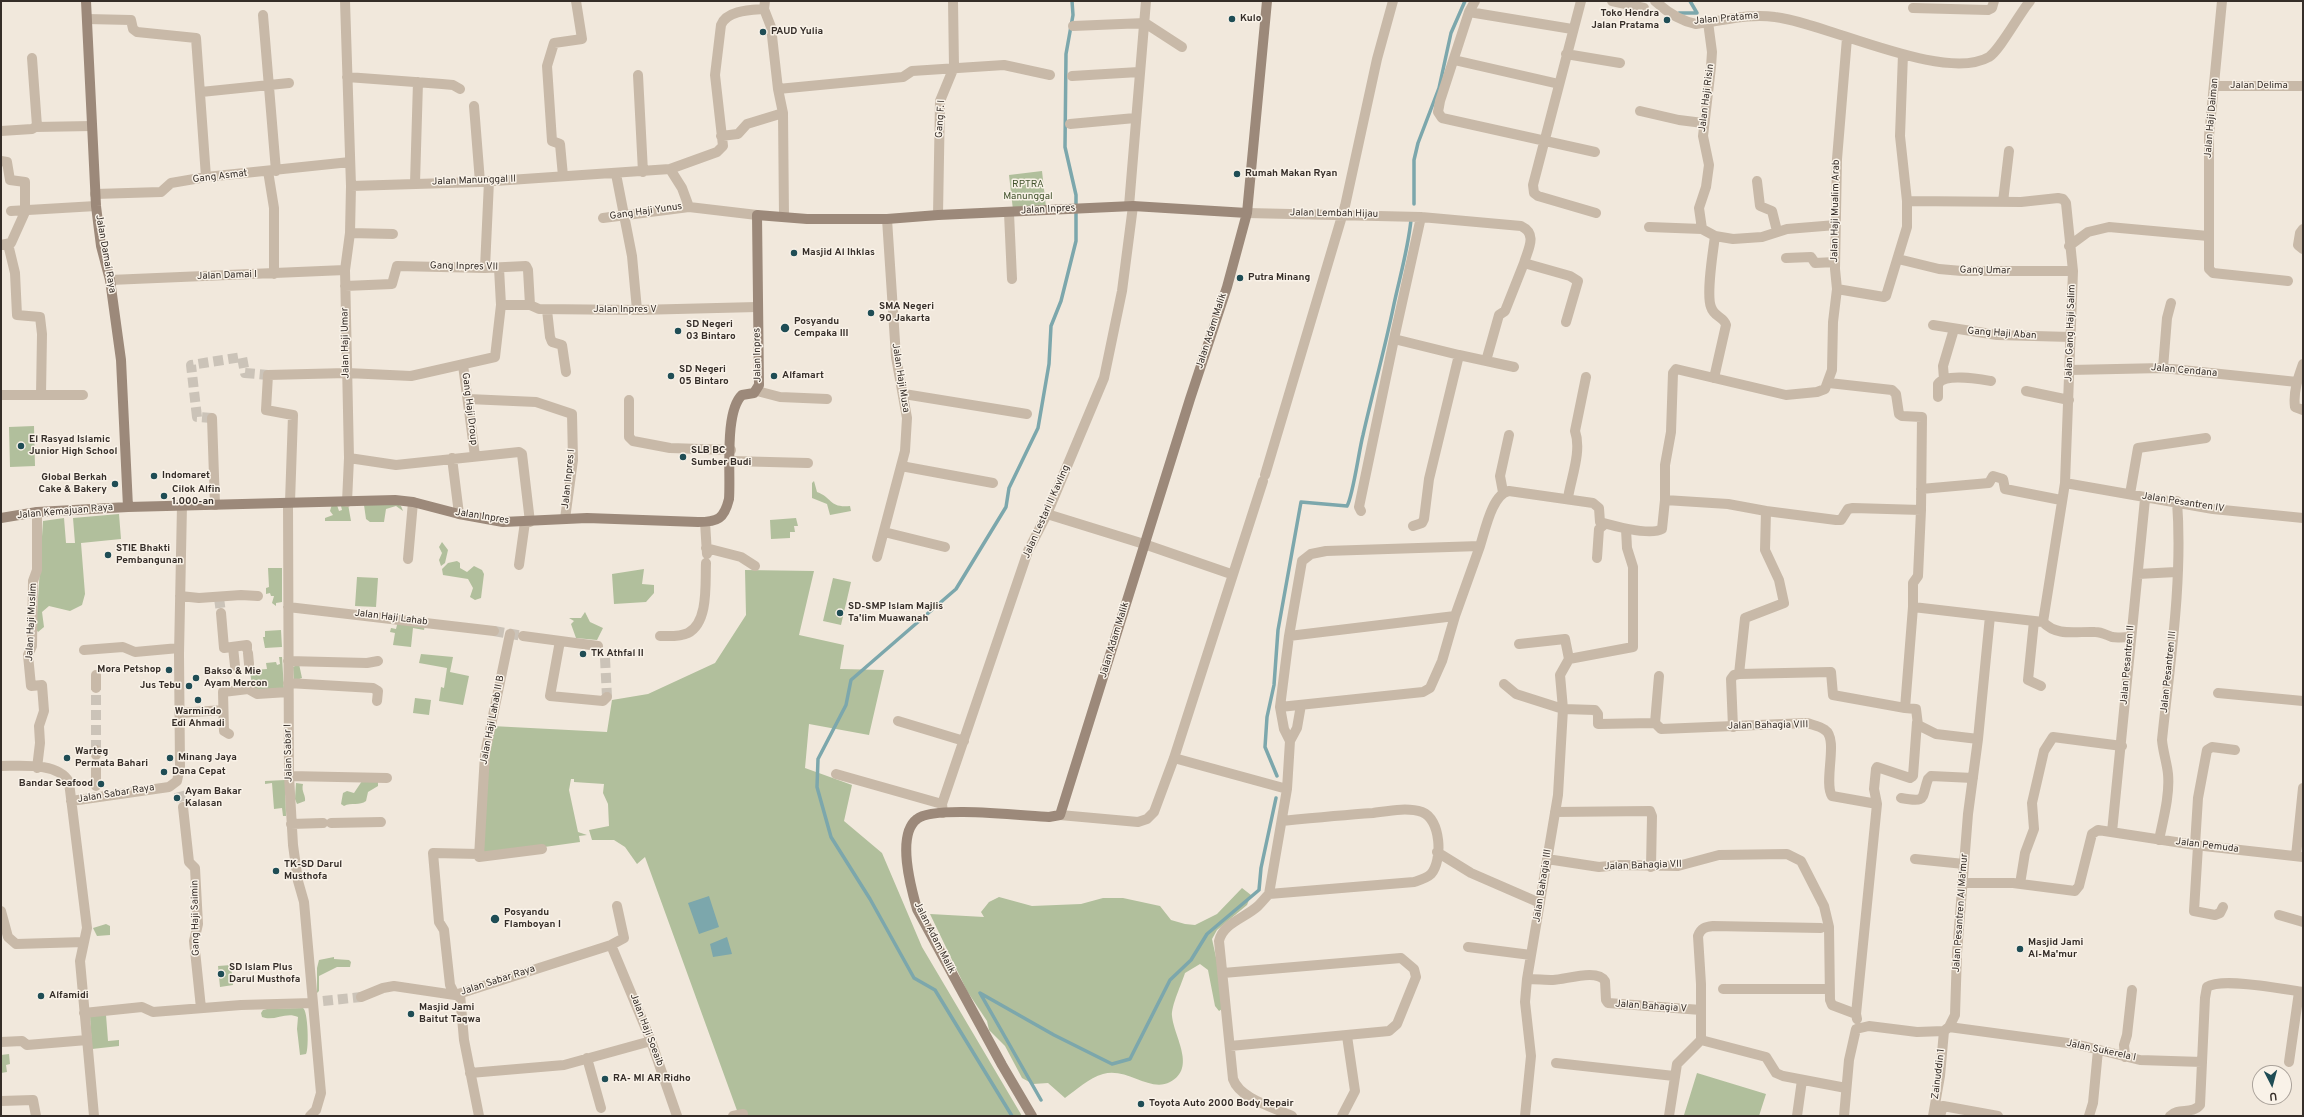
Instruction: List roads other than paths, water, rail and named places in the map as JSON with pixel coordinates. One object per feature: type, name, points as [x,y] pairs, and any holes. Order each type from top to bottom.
[{"type":"street","name":"Jalan Damai Raya","points":[[86,1],[95,194],[101,246],[110,280],[121,360],[128,507]]},
{"type":"street","points":[[345,1],[351,186]]},
{"type":"street","points":[[564,176],[560,144],[553,143],[552,139],[547,66],[554,42],[582,39],[576,1]]},
{"type":"street","name":"Gang F. I","points":[[938,214],[940,101],[954,67],[953,1]]},
{"type":"street","name":"Jalan Lestari II Kavling","points":[[942,808],[1028,551],[1047,514],[1104,378],[1122,291],[1131,206],[1135,118],[1146,1]]},
{"type":"street","name":"Jalan Adam Malik","points":[[1032,1116],[1002,1065],[918,910],[911,888],[906,844],[908,832],[917,818],[942,808],[1049,817],[1060,815],[1144,544],[1227,287],[1247,213],[1267,1]]},
{"type":"street","points":[[1060,815],[1138,822],[1147,819],[1154,812],[1174,758],[1231,574],[1264,478],[1342,214],[1377,59],[1393,1]]},
{"type":"street","points":[[1476,1],[1469,12],[1440,101],[1438,112],[1442,118],[1595,152]]},
{"type":"street","points":[[1581,1],[1572,29],[1545,140],[1532,185],[1534,193],[1538,196],[1596,213]]},
{"type":"street","points":[[1612,1],[1644,8]]},
{"type":"street","name":"Jalan Pratama","points":[[1655,1],[1671,14],[1689,22],[1708,22],[1751,15],[1803,22],[1847,38],[1903,54],[1964,64],[1989,56],[1997,49],[2030,1]]},
{"type":"street","name":"Jalan Haji Daiman","points":[[2222,1],[2209,136],[2209,267],[2213,273],[2288,281]]},
{"type":"street","points":[[1913,8],[1988,10],[1994,3]]},
{"type":"street","points":[[783,113],[747,124],[738,134],[722,136],[715,75],[721,25],[724,20],[742,6],[764,5],[771,27],[778,89],[783,113],[784,217]]},
{"type":"street","points":[[1469,12],[1572,29]]},
{"type":"street","points":[[263,14],[270,85],[274,208],[274,274]]},
{"type":"street","points":[[87,20],[131,20],[133,29],[137,32],[195,37],[201,92],[206,177]]},
{"type":"street","name":"Jalan Haji Risin","points":[[1702,229],[1699,208],[1706,187],[1709,165],[1704,148],[1703,123],[1712,60],[1708,22]]},
{"type":"street","points":[[1073,26],[1144,23],[1182,47]]},
{"type":"street","name":"Jalan Haji Mualim Arab","points":[[1829,383],[1838,289],[1835,262],[1837,159],[1847,38]]},
{"type":"street","points":[[1566,54],[1620,63]]},
{"type":"street","points":[[1838,289],[1884,297],[1898,259],[1907,227],[1907,201],[1900,136],[1903,54]]},
{"type":"street","points":[[32,58],[38,123],[35,127]]},
{"type":"street","points":[[1454,60],[1559,84]]},
{"type":"street","points":[[778,89],[903,77],[912,71],[954,67],[1004,65],[1050,75]]},
{"type":"street","points":[[1072,76],[1139,72]]},
{"type":"street","points":[[638,75],[643,172]]},
{"type":"street","points":[[347,77],[453,85],[460,89]]},
{"type":"street","points":[[416,183],[418,82]]},
{"type":"street","points":[[201,92],[289,83]]},
{"type":"street","name":"Jalan Delima","points":[[2215,86],[2303,86]]},
{"type":"street","points":[[474,106],[484,181],[485,268]]},
{"type":"street","points":[[1640,111],[1678,120],[1703,123]]},
{"type":"street","points":[[1070,124],[1135,118]]},
{"type":"street","points":[[1,131],[35,127],[92,126]]},
{"type":"street","name":"Jalan Manunggal II","points":[[351,186],[616,174],[670,169],[717,152],[723,146],[722,136]]},
{"type":"street","points":[[2003,202],[2009,151]]},
{"type":"street","points":[[1,161],[7,162],[10,180],[25,182],[25,212],[13,240],[5,245],[15,273],[17,315],[40,317],[42,334],[41,395]]},
{"type":"street","name":"Gang Asmat","points":[[95,194],[161,192],[171,183],[206,177],[350,162]]},
{"type":"street","points":[[670,169],[682,188],[689,207],[757,214]]},
{"type":"street","points":[[616,174],[626,214],[637,310]]},
{"type":"street","points":[[1757,181],[1760,206],[1772,211],[1777,231]]},
{"type":"street","name":"Jalan Haji Umar","points":[[347,502],[349,458],[345,270],[350,233],[351,186]]},
{"type":"street","name":"Jalan Gang Haji Salim","points":[[1907,201],[2003,202],[2063,199],[2066,203],[2069,246],[2073,271],[2069,400],[2064,484],[2028,680],[2041,686]]},
{"type":"street","points":[[11,211],[25,212],[96,206]]},
{"type":"street","name":"Jalan Inpres","points":[[128,507],[395,500],[413,502],[459,514],[502,522],[528,522],[565,519],[705,522],[719,519],[726,512],[730,487],[730,461],[735,405],[742,395],[757,391],[757,214],[818,219],[887,219],[938,214],[1009,213],[1053,209],[1131,206],[1247,213]]},
{"type":"street","name":"Gang Haji Yunus","points":[[603,218],[689,207]]},
{"type":"street","points":[[1009,213],[1012,278]]},
{"type":"street","name":"Jalan Lembah Hijau","points":[[1247,213],[1421,216],[1521,226],[1529,230],[1531,235],[1524,263]]},
{"type":"street","points":[[1361,511],[1359,507],[1365,475],[1421,216]]},
{"type":"street","name":"Jalan Haji Musa","points":[[877,557],[905,451],[907,418],[904,394],[900,386],[896,357],[887,219]]},
{"type":"street","points":[[1649,227],[1702,229],[1715,236],[1732,239],[1762,237],[1777,231],[1836,224]]},
{"type":"street","points":[[2069,246],[2088,232],[2109,228],[2208,236]]},
{"type":"street","points":[[2303,229],[2300,233],[2298,245],[2303,250]]},
{"type":"street","points":[[350,233],[393,234]]},
{"type":"street","points":[[1714,378],[1726,325],[1724,320],[1712,311],[1709,300],[1715,236]]},
{"type":"street","points":[[1786,258],[1811,257],[1815,263],[1835,262]]},
{"type":"street","name":"Gang Umar","points":[[1898,259],[1939,269],[1962,271],[2073,271]]},
{"type":"street","points":[[1486,361],[1499,315],[1505,311],[1524,263],[1570,276],[1578,281],[1566,322]]},
{"type":"street","name":"Gang Inpres VII","points":[[345,286],[392,284],[397,266],[485,268],[526,266],[528,270],[530,305]]},
{"type":"street","name":"Gang Haji Droup","points":[[475,456],[464,365],[496,356],[501,306],[499,268]]},
{"type":"street","name":"Jalan Damai I","points":[[110,280],[345,270]]},
{"type":"street","points":[[2163,368],[2167,318],[2171,303]]},
{"type":"street","name":"Jalan Inpres V","points":[[501,306],[530,305],[533,308],[547,310],[637,310],[757,307]]},
{"type":"street","points":[[547,310],[550,337],[552,342],[562,345],[566,372]]},
{"type":"street","name":"Gang Haji Aban","points":[[1933,325],[1996,335],[2071,337]]},
{"type":"street","points":[[1944,378],[1943,366],[1954,329]]},
{"type":"street","points":[[1394,339],[1514,367]]},
{"type":"street","points":[[1413,526],[1422,523],[1424,519],[1429,479],[1459,355]]},
{"type":"street","points":[[2303,364],[2297,382],[2295,407],[2303,410]]},
{"type":"street","points":[[347,373],[411,376],[464,365]]},
{"type":"street","name":"Jalan Cendana","points":[[2070,370],[2163,368],[2297,382]]},
{"type":"street","points":[[1280,707],[1423,692],[1430,688],[1442,661],[1455,616],[1490,513],[1499,495],[1503,492],[1509,491],[1568,498],[1597,505],[1599,522],[1626,529],[1657,532],[1662,530],[1665,500],[1665,465],[1671,432],[1673,373],[1678,369],[1786,395],[1822,391],[1829,383],[1892,390],[1896,394],[1899,414],[1907,417],[1922,417],[1922,510],[1918,576],[1913,583],[1913,611],[1905,708]]},
{"type":"street","name":"Jalan Sabar I","points":[[310,1116],[316,1110],[321,1093],[316,1002],[304,902],[298,881],[291,824],[289,776],[289,502],[293,416],[266,411],[268,375],[347,373]]},
{"type":"street","points":[[1568,498],[1576,454],[1577,437],[1575,431],[1586,377]]},
{"type":"street","points":[[1938,397],[1938,384],[1944,378],[1962,377],[1991,381]]},
{"type":"street","points":[[757,391],[780,397],[827,399]]},
{"type":"street","points":[[2026,391],[2069,400]]},
{"type":"street","points":[[904,394],[1027,414]]},
{"type":"street","points":[[1,395],[83,395]]},
{"type":"street","name":"Jalan Inpres I","points":[[468,399],[536,402],[572,414],[573,460],[565,519]]},
{"type":"street","points":[[629,400],[629,437],[633,441],[670,448],[731,450]]},
{"type":"street","points":[[212,418],[215,505]]},
{"type":"street","points":[[1503,492],[1500,476],[1509,435]]},
{"type":"street","points":[[2130,494],[2138,448],[2206,438]]},
{"type":"street","points":[[349,458],[396,464],[521,452],[528,522],[519,565]]},
{"type":"street","points":[[452,458],[459,514]]},
{"type":"street","points":[[730,461],[808,463]]},
{"type":"street","points":[[901,466],[993,483]]},
{"type":"street","points":[[1921,489],[1989,483],[1993,476],[2004,479],[2005,488],[2061,500]]},
{"type":"street","name":"Jalan Pesantren IV","points":[[2064,484],[2130,494],[2145,498],[2177,501],[2213,509],[2303,518]]},
{"type":"street","name":"Jalan Pesantren II","points":[[2112,832],[2122,746],[2145,498]]},
{"type":"street","points":[[1665,500],[1728,504],[1766,511],[1836,520],[1841,520],[1848,509],[1853,508],[1922,510]]},
{"type":"street","name":"Jalan Pesantren III","points":[[2159,840],[2168,790],[2168,774],[2163,757],[2162,740],[2173,637],[2176,572],[2180,535],[2177,501]]},
{"type":"street","points":[[408,559],[413,502]]},
{"type":"street","points":[[179,792],[177,781],[180,767],[179,648],[182,506]]},
{"type":"street","name":"Jalan Kemajuan Raya","points":[[1,518],[37,512],[128,507]]},
{"type":"street","points":[[1739,674],[1745,618],[1784,603],[1779,580],[1766,550],[1766,511]]},
{"type":"street","name":"Jalan Haji Muslim","points":[[37,512],[37,570],[33,581],[32,646],[28,655],[31,686],[42,685],[44,711],[39,726],[40,743],[37,768]]},
{"type":"street","points":[[1047,514],[1144,544],[1231,574]]},
{"type":"street","points":[[660,636],[688,633],[698,624],[703,609],[707,555],[705,522]]},
{"type":"street","points":[[1597,558],[1598,529],[1605,524]]},
{"type":"street","points":[[1519,644],[1565,639],[1569,659],[1621,650],[1634,646],[1633,567],[1627,548],[1626,529]]},
{"type":"street","points":[[884,532],[945,547]]},
{"type":"street","points":[[1290,741],[1284,729],[1280,707],[1289,636],[1302,561],[1311,554],[1326,551],[1480,546]]},
{"type":"street","points":[[707,555],[741,557],[755,566]]},
{"type":"street","points":[[2138,574],[2176,572]]},
{"type":"street","points":[[180,596],[199,598],[258,596]]},
{"type":"street","name":"Jalan Haji Lahab","points":[[288,607],[494,631]]},
{"type":"street","points":[[1913,611],[1990,616],[2038,622],[2049,629],[2066,633],[2094,631],[2106,633],[2111,637],[2131,637]]},
{"type":"street","points":[[221,613],[224,648],[247,645],[249,664]]},
{"type":"street","points":[[1289,636],[1455,616]]},
{"type":"street","name":"Jalan Pesantren Al Ma'mur","points":[[1946,1029],[1955,1015],[1962,883],[1990,616]]},
{"type":"street","name":"Jalan Haji Lahab II B","points":[[479,855],[485,754],[510,634]]},
{"type":"street","points":[[523,636],[598,646]]},
{"type":"street","points":[[560,641],[550,696],[604,699]]},
{"type":"street","points":[[84,650],[123,647],[135,652],[179,648]]},
{"type":"street","points":[[233,647],[235,666]]},
{"type":"street","name":"Jalan Bahagia III","points":[[1525,1116],[1531,1056],[1525,1002],[1527,979],[1555,812],[1563,709],[1560,675],[1569,659]]},
{"type":"street","points":[[288,661],[367,663],[378,661]]},
{"type":"street","points":[[1733,727],[1731,679],[1734,675],[1739,674],[1831,672],[1833,695],[1916,709],[1917,722],[1913,776],[1910,778],[1877,768],[1874,789],[1877,804],[1856,1014],[1860,1027]]},
{"type":"street","points":[[96,675],[96,688]]},
{"type":"street","points":[[1655,723],[1659,676]]},
{"type":"street","points":[[1504,684],[1516,694],[1563,709]]},
{"type":"street","points":[[229,734],[224,731],[223,692],[248,689],[257,694],[288,687],[373,688],[378,691],[377,701]]},
{"type":"street","points":[[2218,693],[2303,701]]},
{"type":"street","points":[[1292,1116],[1243,1093],[1235,1087],[1223,973],[1218,941],[1220,934],[1258,906],[1269,894],[1287,789],[1290,741],[1297,728],[1301,705]]},
{"type":"street","name":"Jalan Bahagia VIII","points":[[1563,709],[1595,710],[1598,714],[1598,724],[1655,723],[1661,728],[1733,727],[1807,723],[1826,730],[1832,752],[1829,787],[1832,796],[1877,804]]},
{"type":"street","points":[[180,713],[223,710]]},
{"type":"street","points":[[898,721],[964,741]]},
{"type":"street","points":[[1917,722],[1921,727],[1936,734],[1978,739]]},
{"type":"street","points":[[1962,883],[2020,884],[2025,853],[2034,829],[2032,803],[2044,752],[2049,740],[2052,737],[2122,746]]},
{"type":"street","points":[[2223,907],[2220,913],[2215,915],[2194,911],[2198,798],[2207,750],[2212,747],[2235,750]]},
{"type":"street","points":[[96,757],[96,792]]},
{"type":"street","points":[[1174,758],[1287,789]]},
{"type":"street","points":[[1,766],[37,768],[56,771],[65,776],[69,782],[71,801]]},
{"type":"street","points":[[836,774],[942,808]]},
{"type":"street","points":[[289,776],[387,778]]},
{"type":"street","points":[[1901,798],[1912,800],[1925,796],[1928,779],[1931,776],[1972,778]]},
{"type":"street","name":"Jalan Sabar Raya","points":[[94,1116],[80,961],[87,928],[71,801],[96,792],[169,787],[177,781]]},
{"type":"street","points":[[2299,856],[2303,788]]},
{"type":"street","name":"Gang Haji Saimin","points":[[183,807],[189,862],[195,868],[198,924],[194,941],[201,1008]]},
{"type":"street","points":[[1269,894],[1414,882],[1431,874],[1435,865],[1438,836],[1436,825],[1430,816],[1421,812],[1396,810],[1282,821]]},
{"type":"street","points":[[1555,812],[1650,811],[1652,816],[1651,866]]},
{"type":"street","points":[[291,824],[381,822]]},
{"type":"street","name":"Jalan Pemuda","points":[[2020,884],[2067,891],[2078,890],[2092,834],[2098,830],[2196,845],[2299,856]]},
{"type":"street","points":[[479,1116],[464,1040],[458,994],[450,985],[444,930],[439,922],[433,854],[479,855],[542,849]]},
{"type":"street","points":[[1437,852],[1471,873],[1540,903]]},
{"type":"street","name":"Jalan Bahagia VII","points":[[1547,859],[1599,868],[1619,865],[1678,866],[1719,856],[1787,854],[1802,861],[1824,906],[1829,927],[1829,990],[1832,1005],[1856,1014]]},
{"type":"street","points":[[1916,859],[1964,864]]},
{"type":"street","points":[[611,945],[624,938],[617,906]]},
{"type":"street","points":[[1,911],[8,937],[16,944],[84,942]]},
{"type":"street","points":[[2279,915],[2303,922]]},
{"type":"street","points":[[1669,1116],[1677,1064],[1701,1040],[1698,936],[1704,927],[1821,928]]},
{"type":"street","name":"Jalan Sabar Raya","points":[[361,997],[383,988],[394,986],[458,994],[611,945]]},
{"type":"street","name":"Jalan Haji Soeaib","points":[[611,945],[652,1041],[677,1116]]},
{"type":"street","points":[[1468,947],[1531,955]]},
{"type":"street","points":[[1223,973],[1401,958],[1414,969],[1416,977],[1397,1024],[1388,1031],[1230,1046]]},
{"type":"street","name":"Jalan Bahagia V","points":[[1527,979],[1555,980],[1570,976],[1598,976],[1605,981],[1606,1000],[1608,1003],[1701,1010]]},
{"type":"street","points":[[2170,1116],[2179,1111],[2194,1110],[2200,1105],[2205,998],[2207,987],[2212,984],[2229,983],[2301,992],[2289,1062]]},
{"type":"street","points":[[1723,989],[1829,990]]},
{"type":"street","points":[[2125,1057],[2124,1045],[2127,1035],[2132,990]]},
{"type":"street","points":[[84,1013],[142,1007],[153,1012],[316,1002]]},
{"type":"street","points":[[1844,1116],[1846,1088],[1853,1039],[1856,1030],[1860,1027],[1869,1026],[1917,1032],[1946,1029]]},
{"type":"street","name":"Jalan Sukerela I","points":[[1946,1029],[2075,1044],[2125,1057],[2202,1062]]},
{"type":"street","name":"Zainuddin 1","points":[[1933,1116],[1946,1029]]},
{"type":"street","points":[[1342,1116],[1355,1091],[1347,1036]]},
{"type":"street","points":[[1,1042],[22,1041],[27,1045],[87,1040]]},
{"type":"street","points":[[1701,1040],[1758,1053],[1769,1060],[1776,1073],[1802,1080],[1846,1088]]},
{"type":"street","points":[[470,1073],[564,1065],[652,1041]]},
{"type":"street","points":[[2089,1116],[2093,1103],[2098,1050]]},
{"type":"street","points":[[587,1058],[601,1108]]},
{"type":"street","points":[[1556,1063],[1674,1076]]},
{"type":"street","points":[[1797,1116],[1802,1080]]},
{"type":"street","points":[[1,1101],[33,1100],[36,1116]]},
{"type":"street","points":[[1941,1111],[1998,1116]]},
{"type":"water","points":[[709,896],[719,927],[699,934],[688,903]]},
{"type":"water","points":[[727,937],[732,954],[713,957],[710,944]]},
{"type":"waterway","points":[[1012,1116],[935,990],[914,978],[870,899],[831,837],[817,787],[818,759],[846,705],[851,680],[956,589],[1006,507],[1009,488],[1038,428],[1049,364],[1051,326],[1061,301],[1076,241],[1076,195],[1065,147],[1066,54],[1073,15],[1072,1]]},
{"type":"waterway","points":[[1414,204],[1414,160],[1418,143],[1439,88],[1451,33],[1465,1]]},
{"type":"waterway","points":[[1679,13],[1697,13],[1690,1]]},
{"type":"waterway","points":[[1277,776],[1265,747],[1267,717],[1274,685],[1278,630],[1301,502],[1347,506],[1349,501],[1354,483],[1361,442],[1404,262],[1411,220]]},
{"type":"waterway","points":[[1041,1100],[980,993],[1054,1035],[1112,1064],[1130,1059],[1170,980],[1191,960],[1207,934],[1259,890],[1261,868],[1276,798]]},
{"type":"tunnel","points":[[212,418],[197,417],[191,365],[242,357],[245,373],[268,375]]},
{"type":"tunnel","points":[[219,598],[221,613]]},
{"type":"tunnel","points":[[494,631],[523,636]]},
{"type":"tunnel","points":[[605,658],[607,697]]},
{"type":"tunnel","points":[[96,688],[96,750]]},
{"type":"tunnel","points":[[179,792],[183,807]]},
{"type":"tunnel","points":[[323,1001],[361,997]]},
{"type":"place","name":"Kulo","points":[[1232,19]]},
{"type":"place","name":"Toko Hendra Jalan Pratama","points":[[1667,20]]},
{"type":"place","name":"PAUD Yulia","points":[[763,32]]},
{"type":"place","name":"Rumah Makan Ryan","points":[[1237,174]]},
{"type":"place","name":"Masjid Al Ihklas","points":[[794,253]]},
{"type":"place","name":"Putra Minang","points":[[1240,278]]},
{"type":"place","name":"SMA Negeri 90 Jakarta","points":[[871,313]]},
{"type":"place","name":"Posyandu Cempaka III","points":[[785,328]]},
{"type":"place","name":"SD Negeri 03 Bintaro","points":[[678,331]]},
{"type":"place","name":"SD Negeri 05 Bintaro","points":[[671,376]]},
{"type":"place","name":"Alfamart","points":[[774,376]]},
{"type":"place","name":"El Rasyad Islamic Junior High School","points":[[21,446]]},
{"type":"place","name":"SLB BC Sumber Budi","points":[[683,457]]},
{"type":"place","name":"Indomaret","points":[[154,476]]},
{"type":"place","name":"Global Berkah Cake & Bakery","points":[[115,484]]},
{"type":"place","name":"Cilok Alfin 1.000-an","points":[[164,496]]},
{"type":"place","name":"STIE Bhakti Pembangunan","points":[[108,555]]},
{"type":"place","name":"SD-SMP Islam Majlis Ta'lim Muawanah","points":[[840,613]]},
{"type":"place","name":"TK Athfal II","points":[[583,654]]},
{"type":"place","name":"Mora Petshop","points":[[169,670]]},
{"type":"place","name":"Bakso & Mie Ayam Mercon","points":[[196,678]]},
{"type":"place","name":"Jus Tebu","points":[[189,686]]},
{"type":"place","name":"Warmindo Edi Ahmadi","points":[[198,700]]},
{"type":"place","name":"Warteg Permata Bahari","points":[[67,758]]},
{"type":"place","name":"Minang Jaya","points":[[170,758]]},
{"type":"place","name":"Dana Cepat","points":[[164,772]]},
{"type":"place","name":"Bandar Seafood","points":[[101,784]]},
{"type":"place","name":"Ayam Bakar Kalasan","points":[[177,798]]},
{"type":"place","name":"TK-SD Darul Musthofa","points":[[276,871]]},
{"type":"place","name":"Posyandu Flamboyan I","points":[[495,919]]},
{"type":"place","name":"Masjid Jami Al-Ma'mur","points":[[2020,949]]},
{"type":"place","name":"SD Islam Plus Darul Musthofa","points":[[221,974]]},
{"type":"place","name":"Alfamidi","points":[[41,996]]},
{"type":"place","name":"Masjid Jami Baitut Taqwa","points":[[411,1014]]},
{"type":"place","name":"RA- MI AR Ridho","points":[[605,1079]]},
{"type":"place","name":"Toyota Auto 2000 Body Repair","points":[[1141,1104]]},
{"type":"park label","name":"RPTRA Manunggal","points":[[1028,190]]}]
